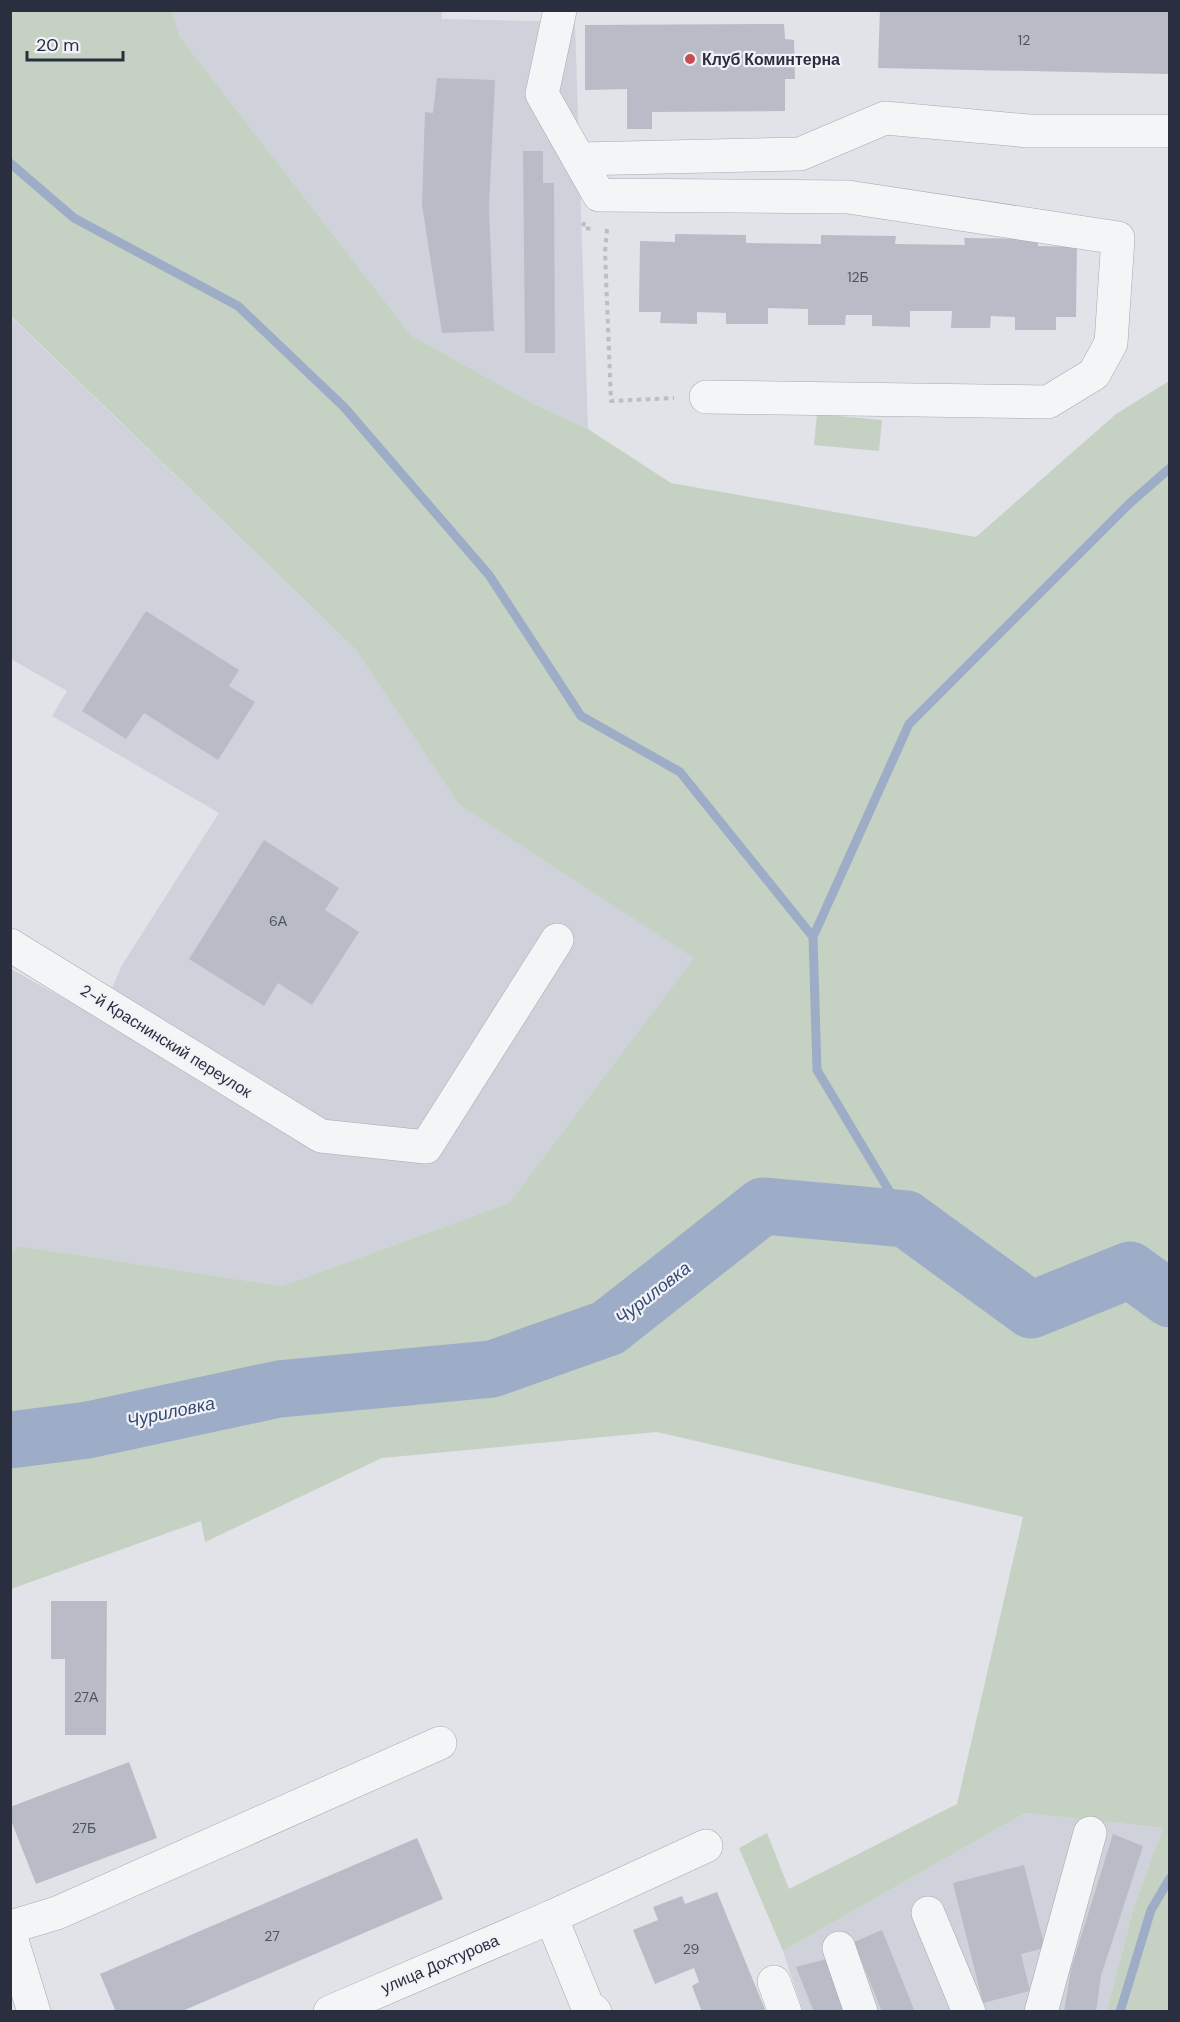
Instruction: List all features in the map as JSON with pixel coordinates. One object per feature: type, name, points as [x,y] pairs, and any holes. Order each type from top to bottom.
[{"type":"street","points":[[560,10],[542,94],[599,195],[848,197],[1118,238],[1111,343],[1094,374],[1048,402],[706,397]]},
{"type":"street","points":[[579,159],[800,154],[885,118],[1029,131],[1170,131]]},
{"type":"street","name":"2-й Краснинский переулок","points":[[10,945],[321,1136],[426,1147],[557,940]]},
{"type":"street","points":[[10,1928],[57,1913],[440,1743]]},
{"type":"street","points":[[1041,2012],[1090,1833]]},
{"type":"street","name":"улица Дохтурова","points":[[330,2012],[551,1917],[706,1846]]},
{"type":"street","points":[[928,1913],[969,2012]]},
{"type":"street","points":[[551,1917],[587,2005],[595,2012]]},
{"type":"street","points":[[10,1934],[34,2012]]},
{"type":"street","points":[[839,1948],[861,2012]]},
{"type":"path","points":[[605,252],[611,401],[706,397]]},
{"type":"shaded area","points":[[442,10],[442,19],[575,22],[588,429],[534,404],[411,335],[180,37],[172,11]]},
{"type":"shaded area","points":[[10,316],[355,649],[459,805],[695,958],[509,1203],[282,1286],[19,1246],[11,1253],[11,969],[99,1018],[122,965],[219,813],[52,716],[67,691],[11,659]]},
{"type":"shaded area","points":[[1025,1813],[1163,1828],[1134,1906],[1107,2011],[803,2011],[783,1951]]},
{"type":"green space","points":[[11,11],[172,11],[180,37],[411,335],[534,404],[588,429],[671,483],[976,537],[1116,414],[1169,381],[1169,2011],[1107,2011],[1134,1906],[1163,1828],[1025,1813],[783,1951],[739,1848],[767,1833],[789,1889],[957,1804],[1023,1517],[657,1432],[382,1458],[205,1542],[201,1521],[11,1589],[10,1253],[19,1246],[282,1286],[509,1203],[694,958],[459,805],[355,649],[11,316]]},
{"type":"green space","points":[[817,414],[882,420],[879,451],[814,445]]},
{"type":"building","points":[[880,10],[1170,12],[1170,74],[878,68]]},
{"type":"building","name":"Клуб Коминтерна","points":[[784,24],[785,39],[794,40],[795,79],[785,79],[785,111],[652,112],[652,129],[627,129],[627,89],[585,90],[585,25]]},
{"type":"building","points":[[437,78],[495,80],[489,207],[494,331],[442,333],[422,205],[425,112],[433,113]]},
{"type":"building","points":[[523,151],[543,151],[543,183],[554,183],[555,353],[525,353]]},
{"type":"building","points":[[675,234],[746,235],[746,243],[821,244],[821,235],[896,236],[895,244],[965,245],[964,238],[1038,239],[1038,246],[1077,247],[1076,317],[1056,317],[1056,330],[1015,330],[1015,317],[991,316],[990,328],[951,328],[952,311],[910,311],[910,327],[872,326],[872,315],[846,315],[845,325],[808,325],[808,309],[768,308],[768,324],[726,324],[726,313],[697,312],[697,324],[660,323],[661,312],[639,312],[640,241],[675,242]]},
{"type":"building","points":[[146,611],[239,670],[229,686],[255,702],[218,760],[144,713],[126,739],[82,711]]},
{"type":"building","points":[[264,840],[339,888],[325,910],[359,932],[312,1005],[278,983],[264,1006],[189,959]]},
{"type":"building","points":[[51,1601],[107,1601],[106,1735],[65,1735],[65,1659],[51,1659]]},
{"type":"building","points":[[129,1762],[157,1838],[36,1884],[10,1818],[10,1807]]},
{"type":"building","points":[[1113,1834],[1143,1846],[1101,1976],[1096,2012],[1064,2012],[1071,1969]]},
{"type":"building","points":[[417,1838],[443,1899],[180,2012],[116,2012],[100,1974]]},
{"type":"building","points":[[1024,1865],[1045,1948],[1021,1954],[1030,1991],[983,2003],[953,1883]]},
{"type":"building","points":[[717,1892],[766,2012],[702,2012],[692,1986],[699,1982],[694,1968],[655,1984],[633,1930],[658,1920],[653,1907],[682,1896],[685,1904]]},
{"type":"building","points":[[882,1930],[915,2012],[882,2012],[854,1942]]},
{"type":"building","points":[[827,1959],[847,2012],[814,2012],[796,1967]]},
{"type":"waterway","points":[[10,163],[74,218],[238,306],[344,407],[489,575],[581,716],[680,772],[813,937]]},
{"type":"waterway","points":[[906,1219],[817,1070],[813,937],[909,724],[1130,503],[1170,468]]},
{"type":"waterway","name":"Чуриловка","points":[[10,1440],[88,1430],[279,1389],[492,1369],[608,1328],[763,1206],[906,1219],[1031,1310],[1130,1270],[1170,1299]]},
{"type":"waterway","points":[[1120,2012],[1151,1910],[1170,1878]]},
{"type":"place","name":"Клуб Коминтерна","points":[[690,59]]}]
